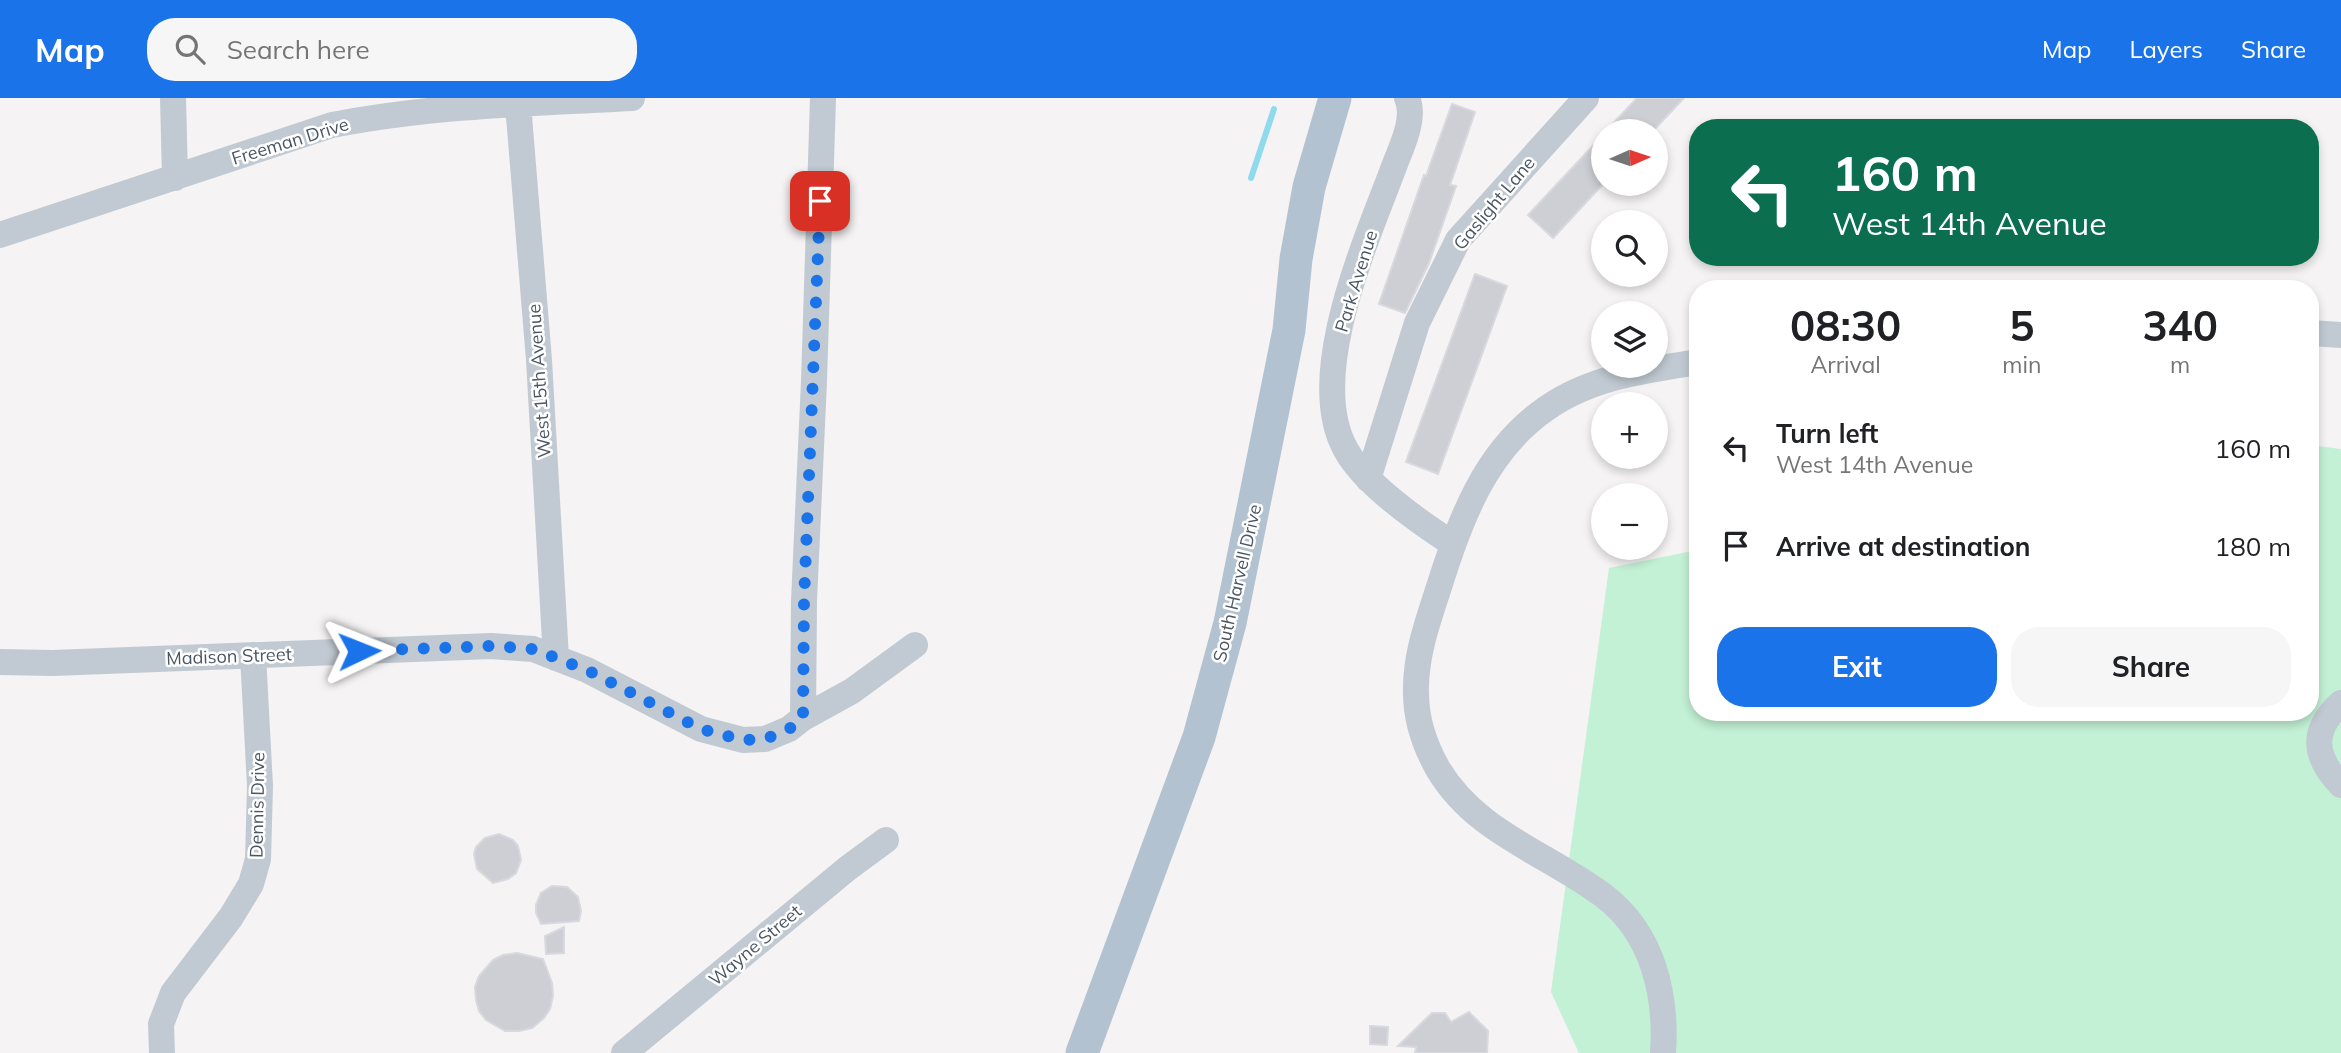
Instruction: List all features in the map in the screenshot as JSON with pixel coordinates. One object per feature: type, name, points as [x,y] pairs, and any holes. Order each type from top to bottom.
[{"type":"main road","name":"South Harvell Drive","points":[[1083,1053],[1199,737],[1230,623],[1289,330],[1296,259],[1310,187],[1335,98]]},
{"type":"street","points":[[173,98],[175,178]]},
{"type":"street","name":"Freeman Drive","points":[[0,235],[332,125],[377,116],[632,98]]},
{"type":"street","points":[[803,718],[804,601],[814,395],[823,98]]},
{"type":"street","name":"Park Avenue","points":[[1407,98],[1410,104],[1408,126],[1346,301],[1333,382],[1333,406],[1346,451],[1368,479],[1425,527],[1452,544]]},
{"type":"street","name":"Gaslight Lane","points":[[1368,479],[1417,323],[1458,240],[1586,98]]},
{"type":"street","name":"West 15th Avenue","points":[[518,104],[538,360],[556,658]]},
{"type":"street","points":[[2319,334],[2341,335]]},
{"type":"street","points":[[1663,1053],[1664,1019],[1660,987],[1655,968],[1638,933],[1606,897],[1524,848],[1470,809],[1447,782],[1430,753],[1423,734],[1416,706],[1416,671],[1422,639],[1452,544],[1480,481],[1495,458],[1521,429],[1546,408],[1582,388],[1648,370],[1689,363]]},
{"type":"street","name":"Madison Street","points":[[0,662],[52,663],[491,646],[533,649],[587,670],[701,729],[743,740],[765,739],[789,729],[803,718],[852,691],[915,645]]},
{"type":"street","name":"Dennis Drive","points":[[162,1053],[162,1024],[173,993],[231,917],[251,884],[258,859],[260,786],[253,655]]},
{"type":"street","points":[[2341,703],[2331,712],[2318,742],[2319,756],[2341,785]]},
{"type":"street","name":"Wayne Street","points":[[624,1053],[886,839]]},
{"type":"green space","points":[[2319,446],[2341,449],[2341,1053],[1579,1053],[1551,992],[1609,568],[1648,560],[1668,560],[1668,556],[1689,552],[1689,721],[2319,721]]},
{"type":"building","points":[[1637,98],[1684,98],[1664,119],[1617,119]]},
{"type":"building","points":[[1452,104],[1475,112],[1450,185],[1456,186],[1429,263],[1405,313],[1379,304]]},
{"type":"building","points":[[1591,148],[1592,196],[1553,238],[1528,215]]},
{"type":"building","points":[[1475,274],[1507,286],[1438,474],[1406,462]]},
{"type":"building","points":[[499,834],[513,840],[518,846],[521,860],[516,873],[508,879],[493,883],[477,869],[474,854],[476,847],[485,838]]},
{"type":"building","points":[[552,886],[567,887],[578,897],[581,911],[579,921],[541,924],[536,905],[541,893]]},
{"type":"building","points":[[564,927],[564,953],[546,954],[545,936]]},
{"type":"building","points":[[517,953],[543,959],[552,983],[553,996],[550,1009],[532,1028],[505,1031],[486,1020],[479,1011],[475,987],[479,976],[493,960]]},
{"type":"building","points":[[1469,1012],[1488,1031],[1487,1053],[1415,1053],[1416,1047],[1398,1046],[1432,1013],[1445,1013],[1451,1022]]},
{"type":"building","points":[[1370,1026],[1388,1027],[1387,1045],[1370,1044]]},
{"type":"waterway","points":[[1251,178],[1274,109]]},
{"type":"route","points":[[359,651],[491,646],[533,649],[587,670],[701,729],[743,740],[765,739],[789,729],[803,718],[804,601],[820,201]]}]
